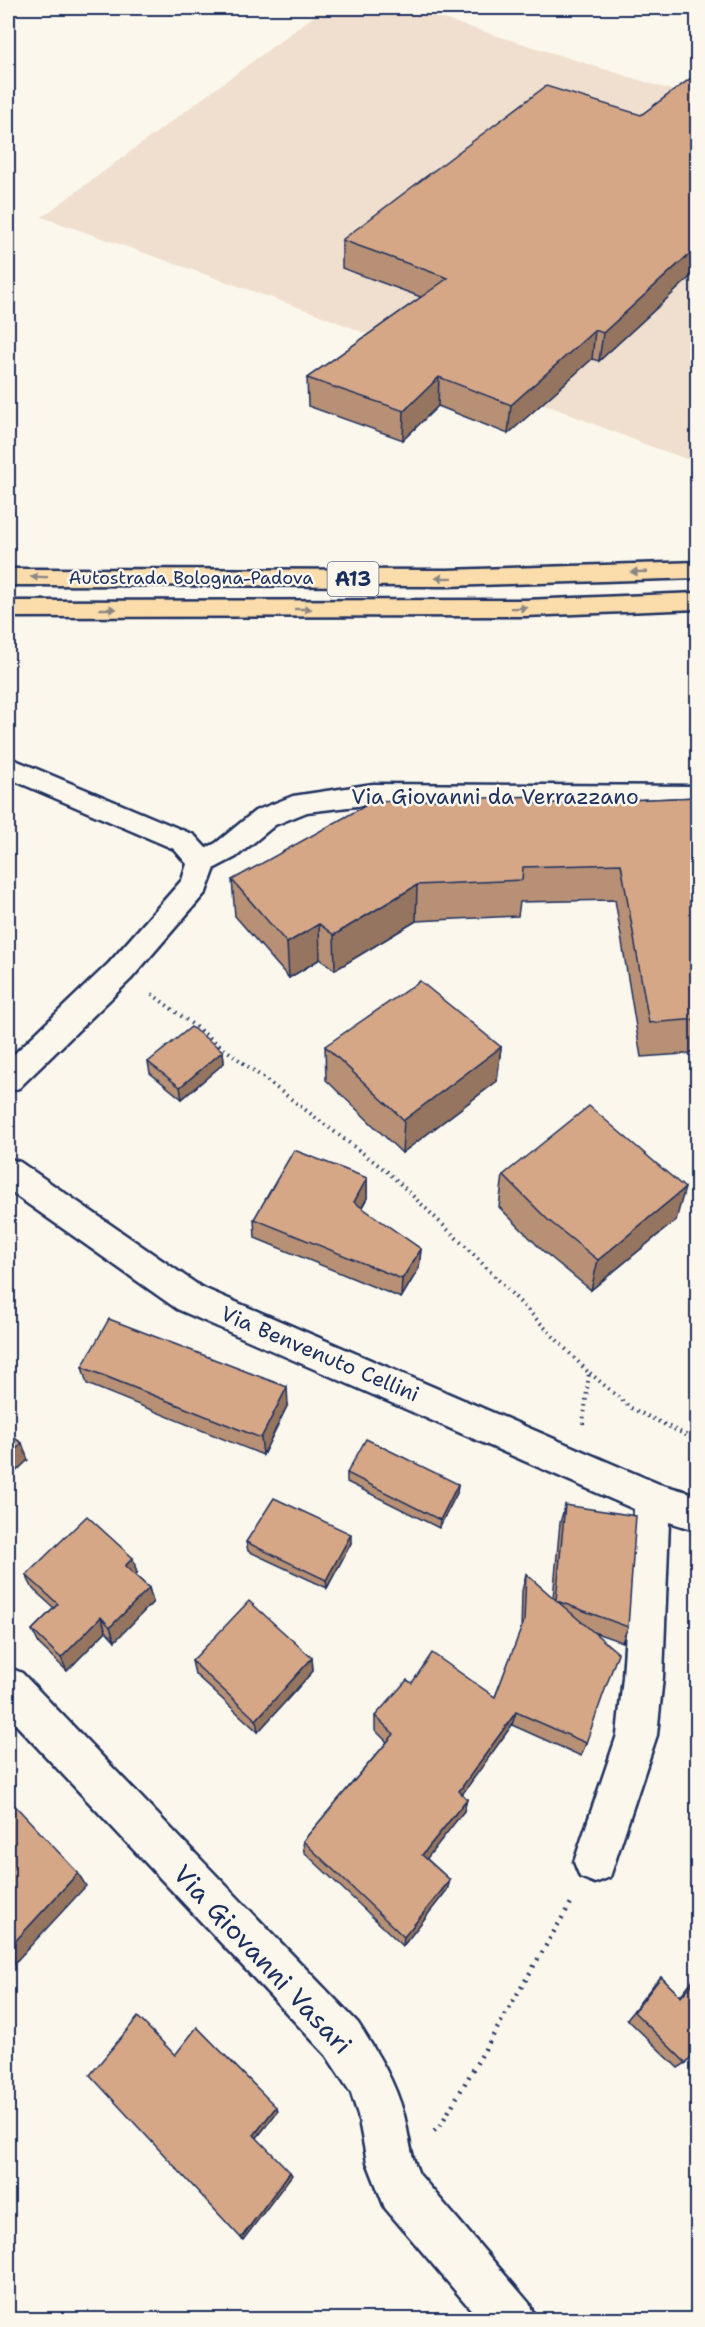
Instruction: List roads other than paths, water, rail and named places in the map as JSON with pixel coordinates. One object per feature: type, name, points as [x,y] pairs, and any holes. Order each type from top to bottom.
[{"type":"highway","name":"Autostrada Bologna-Padova","points":[[8,577],[435,578],[698,570]]},
{"type":"highway","name":"Autostrada Bologna-Padova","points":[[8,609],[525,608],[698,602]]},
{"type":"street","points":[[8,767],[184,842],[202,862],[196,884],[120,971],[8,1079]]},
{"type":"street","name":"Via Giovanni da Verrazzano","points":[[202,862],[226,850],[265,818],[303,803],[373,794],[698,796]]},
{"type":"street","name":"Via Benvenuto Cellini","points":[[8,1172],[189,1298],[560,1457],[654,1500],[698,1513]]},
{"type":"street","points":[[595,1862],[637,1735],[643,1677],[650,1526],[654,1500]]},
{"type":"street","name":"Via Giovanni Vasari","points":[[8,1687],[342,2039],[369,2081],[381,2115],[390,2162],[402,2191],[512,2319]]}]
